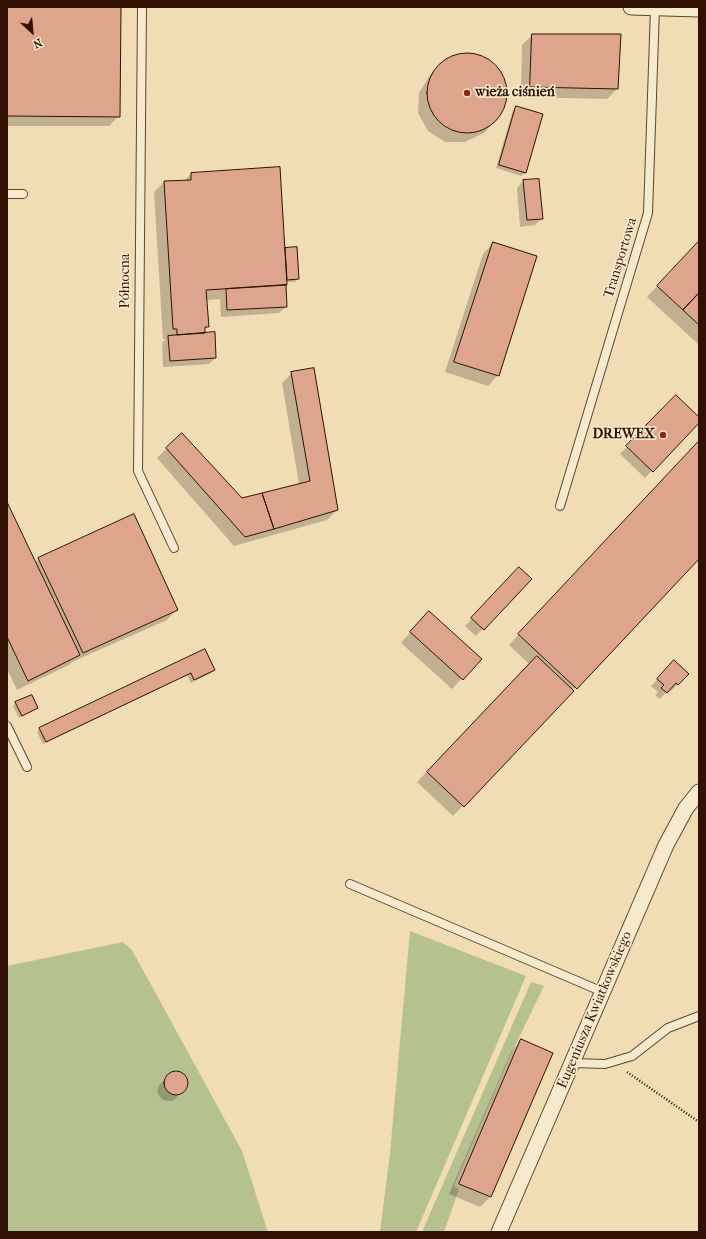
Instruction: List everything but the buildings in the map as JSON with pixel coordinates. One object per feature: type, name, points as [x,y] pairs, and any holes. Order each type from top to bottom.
[{"type":"street","points":[[631,7],[699,9]]},
{"type":"street","name":"Eugeniusza Kwiatkowskiego","points":[[499,1232],[666,845],[686,808],[699,792]]},
{"type":"lane","name":"Północna","points":[[142,7],[138,471],[174,548]]},
{"type":"lane","name":"Transportowa","points":[[560,506],[648,213],[655,8]]},
{"type":"lane","points":[[7,194],[23,194]]},
{"type":"lane","points":[[7,726],[27,767]]},
{"type":"lane","points":[[350,884],[603,992]]},
{"type":"lane","points":[[573,1063],[605,1064],[632,1056],[668,1028],[699,1016]]},
{"type":"path","points":[[611,1062],[699,1122]]},
{"type":"green space","points":[[410,931],[526,976],[416,1232],[380,1232],[390,1153]]},
{"type":"green space","points":[[123,942],[132,950],[242,1151],[268,1232],[7,1232],[7,966]]},
{"type":"green space","points":[[531,982],[544,986],[512,1052],[454,1186],[459,1189],[444,1232],[422,1232]]},
{"type":"place","name":"wieża ciśnień","points":[[467,93]]},
{"type":"place","name":"DREWEX","points":[[663,435]]}]
